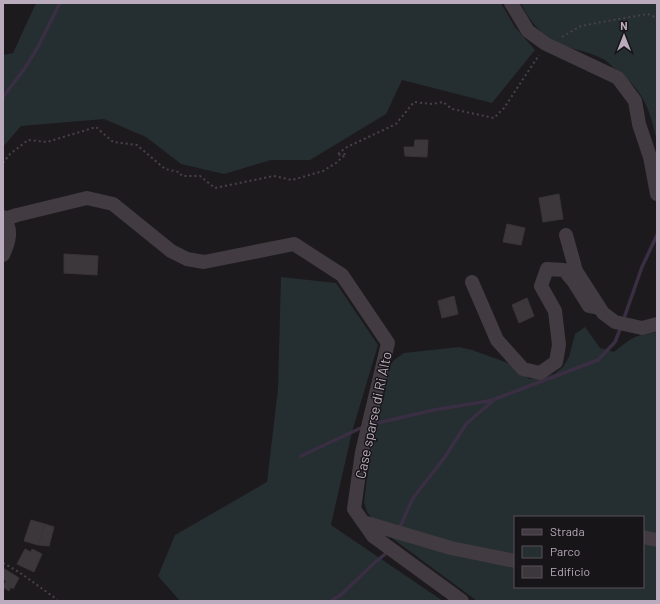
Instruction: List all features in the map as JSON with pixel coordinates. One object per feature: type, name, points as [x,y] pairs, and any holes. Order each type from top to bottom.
[{"type":"street","points":[[510,3],[528,31],[546,44],[618,78],[635,101],[639,124],[650,157],[657,194]]},
{"type":"street","name":"Case sparse di Ri Alto","points":[[4,218],[87,198],[113,204],[171,251],[187,260],[204,262],[294,244],[342,275],[388,343],[362,452],[354,509],[373,536],[462,601]]},
{"type":"street","points":[[3,255],[8,243],[9,229],[4,218]]},
{"type":"street","points":[[566,235],[576,271],[603,313],[615,322],[642,328],[657,324]]},
{"type":"street","points":[[472,282],[496,340],[523,369],[540,373],[556,362],[559,345],[555,311],[541,286],[547,269],[564,270],[574,282],[589,306],[599,308]]},
{"type":"street","points":[[363,522],[451,548],[514,561]]},
{"type":"street","points":[[644,537],[657,540]]},
{"type":"path","points":[[3,163],[10,154],[28,140],[47,142],[96,127],[114,142],[137,145],[165,169],[179,172],[182,176],[200,176],[215,188],[274,176],[292,180],[323,171],[336,163],[346,154],[337,155],[344,148],[396,124],[414,102],[432,104],[443,102],[452,109],[494,118],[504,108],[546,44],[581,26],[648,14],[657,18]]},
{"type":"path","points":[[3,563],[31,581],[57,601]]},
{"type":"green space","points":[[36,3],[501,3],[515,27],[535,50],[492,103],[402,80],[386,114],[310,160],[271,160],[224,174],[181,164],[146,137],[104,119],[21,126],[3,147],[3,55],[13,53]]},
{"type":"green space","points":[[521,3],[657,3],[657,141],[648,109],[639,92],[633,85],[603,59],[565,46],[548,37],[532,22]]},
{"type":"green space","points":[[281,277],[336,283],[378,345],[352,432],[331,525],[443,601],[180,601],[158,576],[175,535],[267,482],[278,389]]},
{"type":"green space","points":[[585,327],[600,348],[614,352],[634,338],[643,334],[657,332],[657,601],[477,601],[381,530],[367,512],[364,502],[371,447],[385,392],[387,370],[394,360],[404,353],[459,347],[508,363],[529,379],[542,378],[554,374],[563,367],[569,357],[575,334]]},
{"type":"building","points":[[415,140],[428,140],[427,157],[405,156],[404,147],[414,147]]},
{"type":"building","points":[[559,194],[563,219],[543,222],[539,198]]},
{"type":"building","points":[[507,224],[525,228],[521,245],[503,242]]},
{"type":"building","points":[[64,254],[98,256],[97,275],[64,273]]},
{"type":"building","points":[[454,296],[458,314],[442,318],[438,301]]},
{"type":"building","points":[[527,298],[534,316],[519,323],[512,305]]},
{"type":"building","points":[[31,520],[45,524],[38,545],[24,541]]},
{"type":"building","points":[[45,524],[54,527],[49,546],[38,545]]},
{"type":"building","points":[[25,549],[31,552],[32,549],[42,554],[34,572],[17,564]]},
{"type":"building","points":[[3,568],[19,578],[13,589],[11,587],[9,591],[3,587],[6,581],[3,579]]},
{"type":"waterway","points":[[3,97],[25,68],[39,45],[60,3]]},
{"type":"waterway","points":[[623,321],[642,267],[657,235]]},
{"type":"waterway","points":[[399,529],[413,498],[445,457],[466,424],[495,399],[598,360],[615,342],[621,327]]},
{"type":"waterway","points":[[373,424],[434,410],[494,400]]},
{"type":"waterway","points":[[301,456],[365,426]]},
{"type":"waterway","points":[[331,601],[342,594],[373,564],[389,551]]}]
